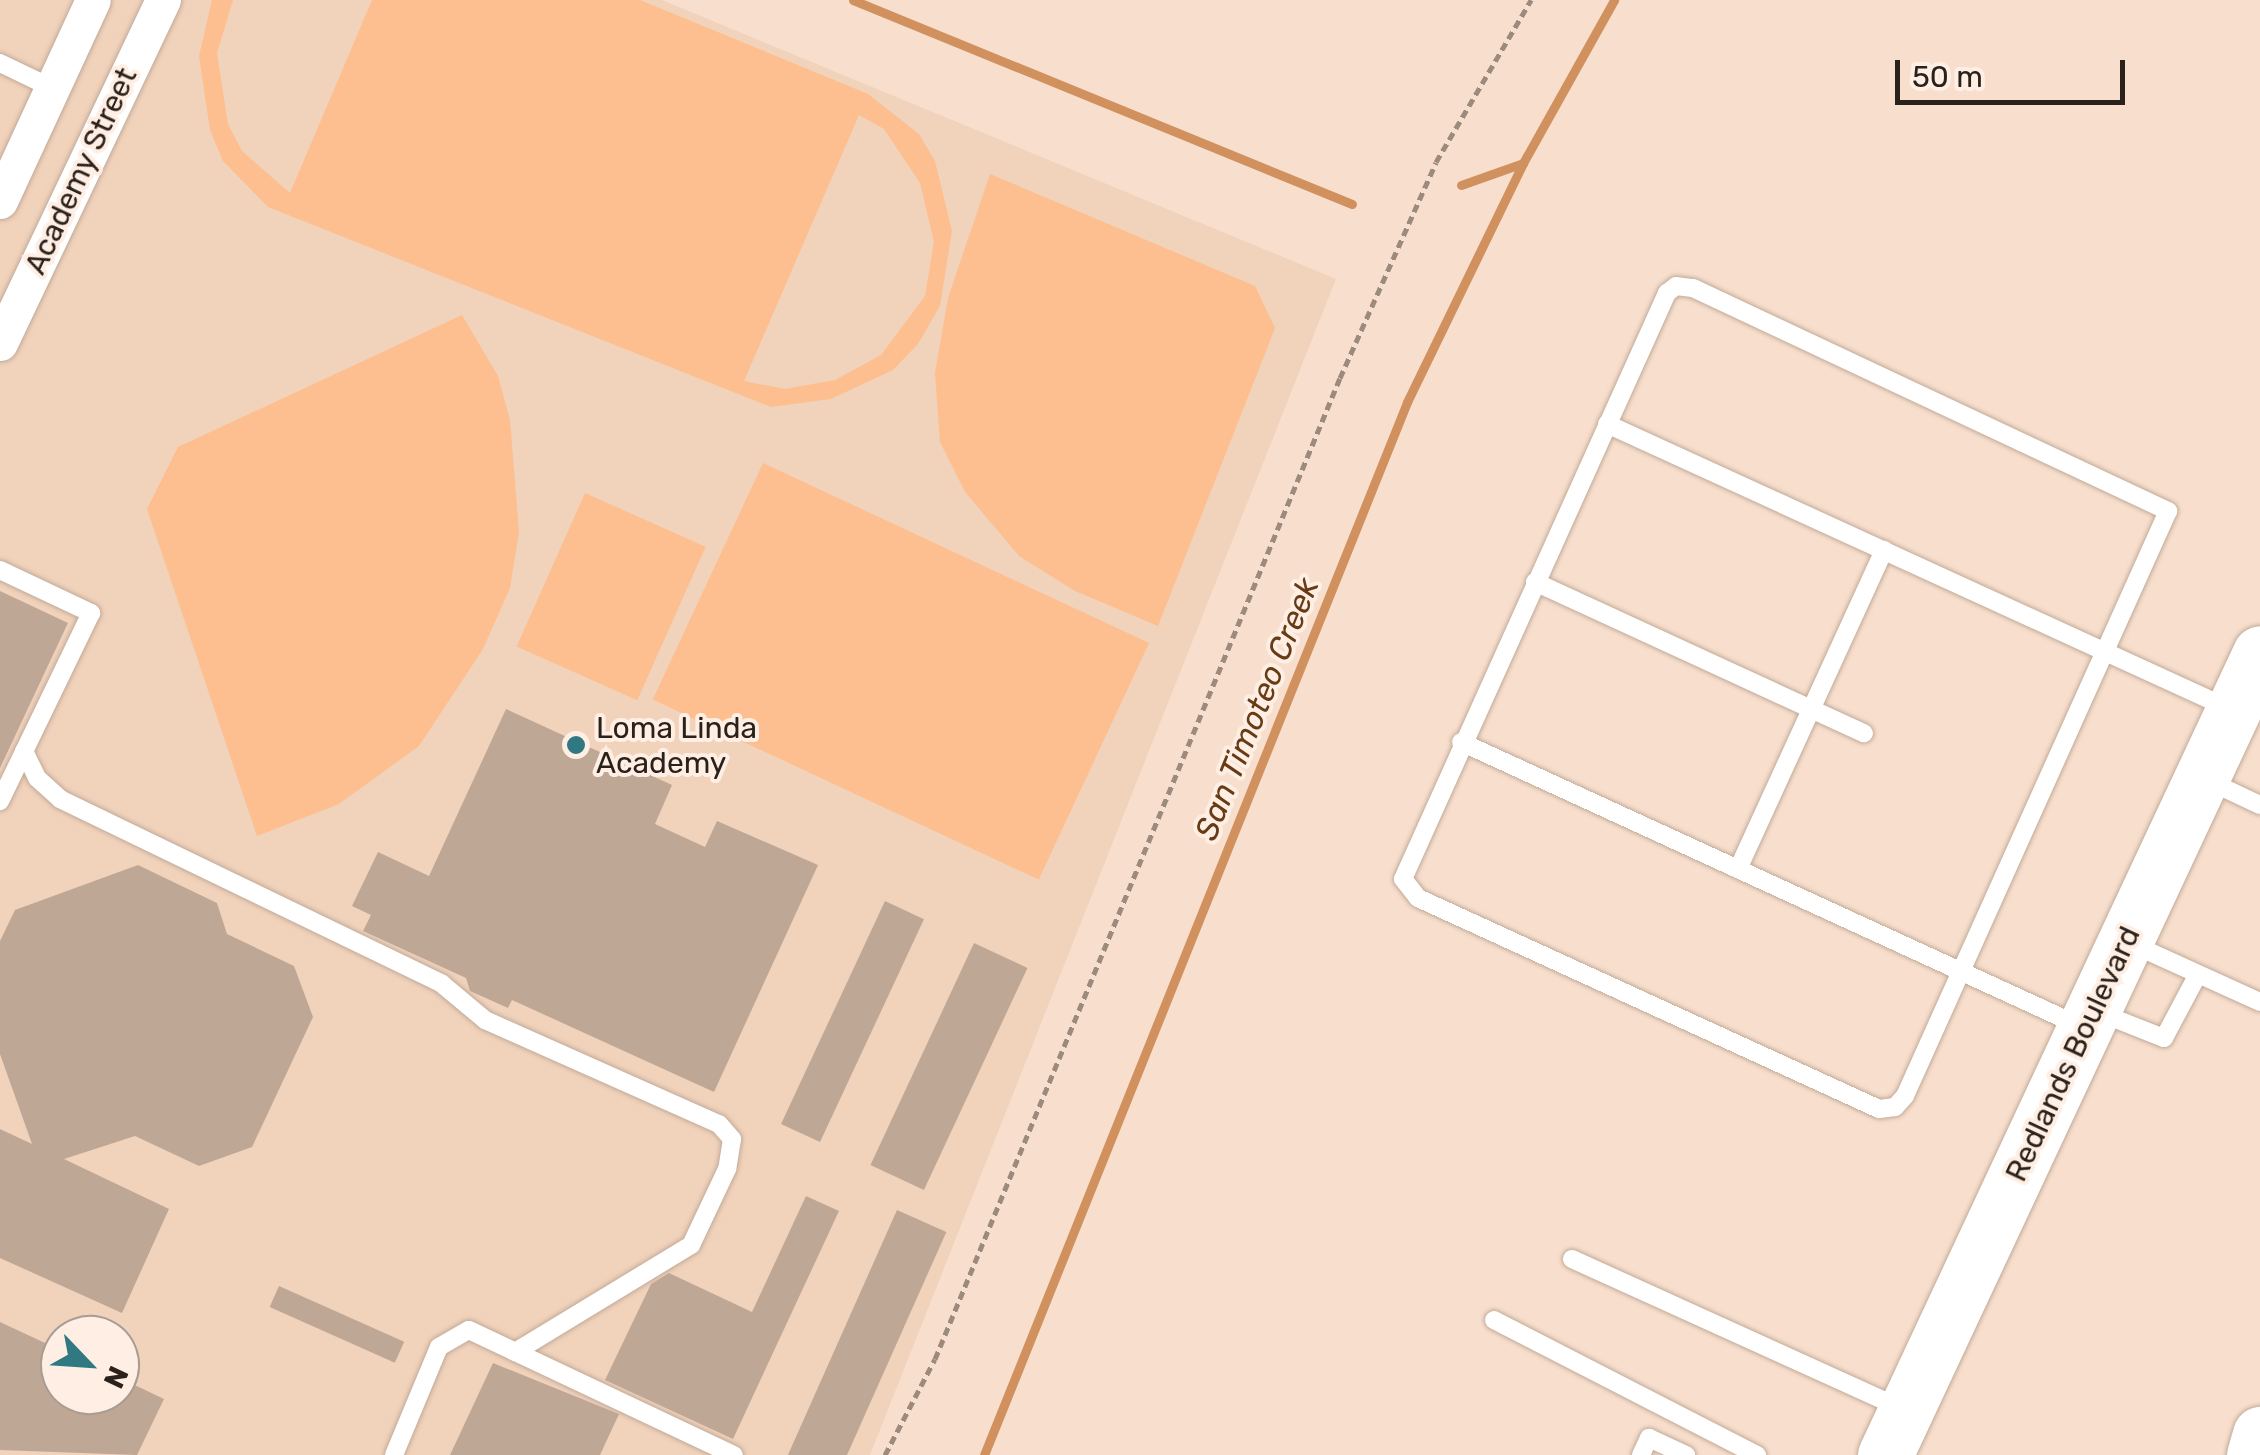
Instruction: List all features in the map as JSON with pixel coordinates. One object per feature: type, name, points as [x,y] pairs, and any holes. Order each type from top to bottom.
[{"type":"main road","name":"Redlands Boulevard","points":[[1896,1433],[2260,653]]},
{"type":"main road","points":[[2254,1455],[2260,1434]]},
{"type":"street","name":"Academy Street","points":[[0,201],[93,0]]},
{"type":"street","name":"Academy Street","points":[[0,291],[138,0]]},
{"type":"street","name":"Academy Street","points":[[0,343],[163,0]]},
{"type":"lane","points":[[0,63],[52,88]]},
{"type":"lane","points":[[1676,286],[1693,288],[2160,502],[2170,519],[1905,1096],[1895,1107],[1879,1109],[1418,898],[1403,879],[1461,742],[1608,424],[1667,294],[1676,286]]},
{"type":"lane","points":[[1608,424],[2233,710]]},
{"type":"lane","points":[[1738,869],[1884,550]]},
{"type":"lane","points":[[0,570],[90,613],[1,795]]},
{"type":"lane","points":[[1535,582],[1864,732]]},
{"type":"lane","points":[[1461,742],[1962,972],[2089,1019],[2164,1038],[2198,974]]},
{"type":"lane","points":[[24,751],[37,778],[60,800],[424,976],[485,1020],[719,1124],[732,1139],[727,1169],[691,1246],[514,1352]]},
{"type":"lane","points":[[2202,778],[2260,804]]},
{"type":"lane","points":[[2126,940],[2260,1002]]},
{"type":"lane","points":[[1572,1259],[1896,1433]]},
{"type":"lane","points":[[1494,1320],[1757,1455]]},
{"type":"lane","points":[[394,1455],[440,1347],[469,1330],[734,1455]]},
{"type":"lane","points":[[1641,1455],[1649,1438],[1686,1455]]},
{"type":"path","points":[[885,1455],[936,1360],[1340,378],[1436,162],[1531,0]]},
{"type":"shaded area","name":"Loma Linda Academy","points":[[0,0],[662,0],[1336,279],[870,1455],[0,1455]]},
{"type":"shaded area","points":[[212,0],[233,0],[217,53],[228,124],[242,151],[290,193],[372,0],[640,0],[868,94],[919,134],[935,161],[952,231],[940,306],[918,344],[893,370],[831,399],[771,407],[268,207],[223,161],[210,130],[199,56]],"holes":[[[859,115],[884,129],[920,183],[934,242],[925,296],[881,355],[835,380],[785,389],[744,381]]]},
{"type":"shaded area","points":[[990,174],[1255,286],[1275,328],[1158,626],[1075,591],[1019,556],[965,492],[940,442],[935,373],[948,298]]},
{"type":"shaded area","points":[[462,315],[498,376],[510,420],[519,532],[510,588],[483,649],[419,746],[339,804],[257,836],[147,509],[178,447]]},
{"type":"shaded area","points":[[763,463],[1149,643],[1039,880],[653,700]]},
{"type":"shaded area","points":[[585,493],[706,547],[637,700],[517,646]]},
{"type":"building","points":[[0,591],[68,623],[0,768]]},
{"type":"building","points":[[506,709],[672,785],[655,824],[705,847],[717,821],[818,865],[714,1092],[512,1000],[508,1008],[470,991],[466,978],[363,931],[371,915],[352,906],[378,852],[429,876]]},
{"type":"building","points":[[138,865],[217,903],[227,934],[294,966],[313,1017],[252,1147],[199,1166],[135,1136],[64,1159],[169,1209],[122,1313],[0,1258],[0,1129],[32,1144],[0,1054],[0,941],[15,910]]},
{"type":"building","points":[[885,901],[924,919],[820,1142],[781,1124]]},
{"type":"building","points":[[974,943],[1027,968],[924,1190],[870,1165]]},
{"type":"building","points":[[806,1196],[839,1211],[733,1439],[605,1380],[651,1284],[669,1273],[752,1312]]},
{"type":"building","points":[[897,1210],[946,1232],[847,1455],[788,1455]]},
{"type":"building","points":[[279,1286],[404,1342],[395,1363],[270,1307]]},
{"type":"building","points":[[0,1322],[40,1341],[40,1415],[140,1415],[140,1388],[164,1399],[137,1455],[0,1450]]},
{"type":"building","points":[[493,1363],[619,1414],[600,1455],[450,1455]]},
{"type":"waterway","points":[[853,0],[1352,204]]},
{"type":"waterway","name":"San Timoteo Creek","points":[[984,1455],[1407,402],[1523,163],[1614,0]]},
{"type":"waterway","points":[[1461,185],[1523,163]]},
{"type":"place","name":"Loma Linda Academy","points":[[576,745]]}]
